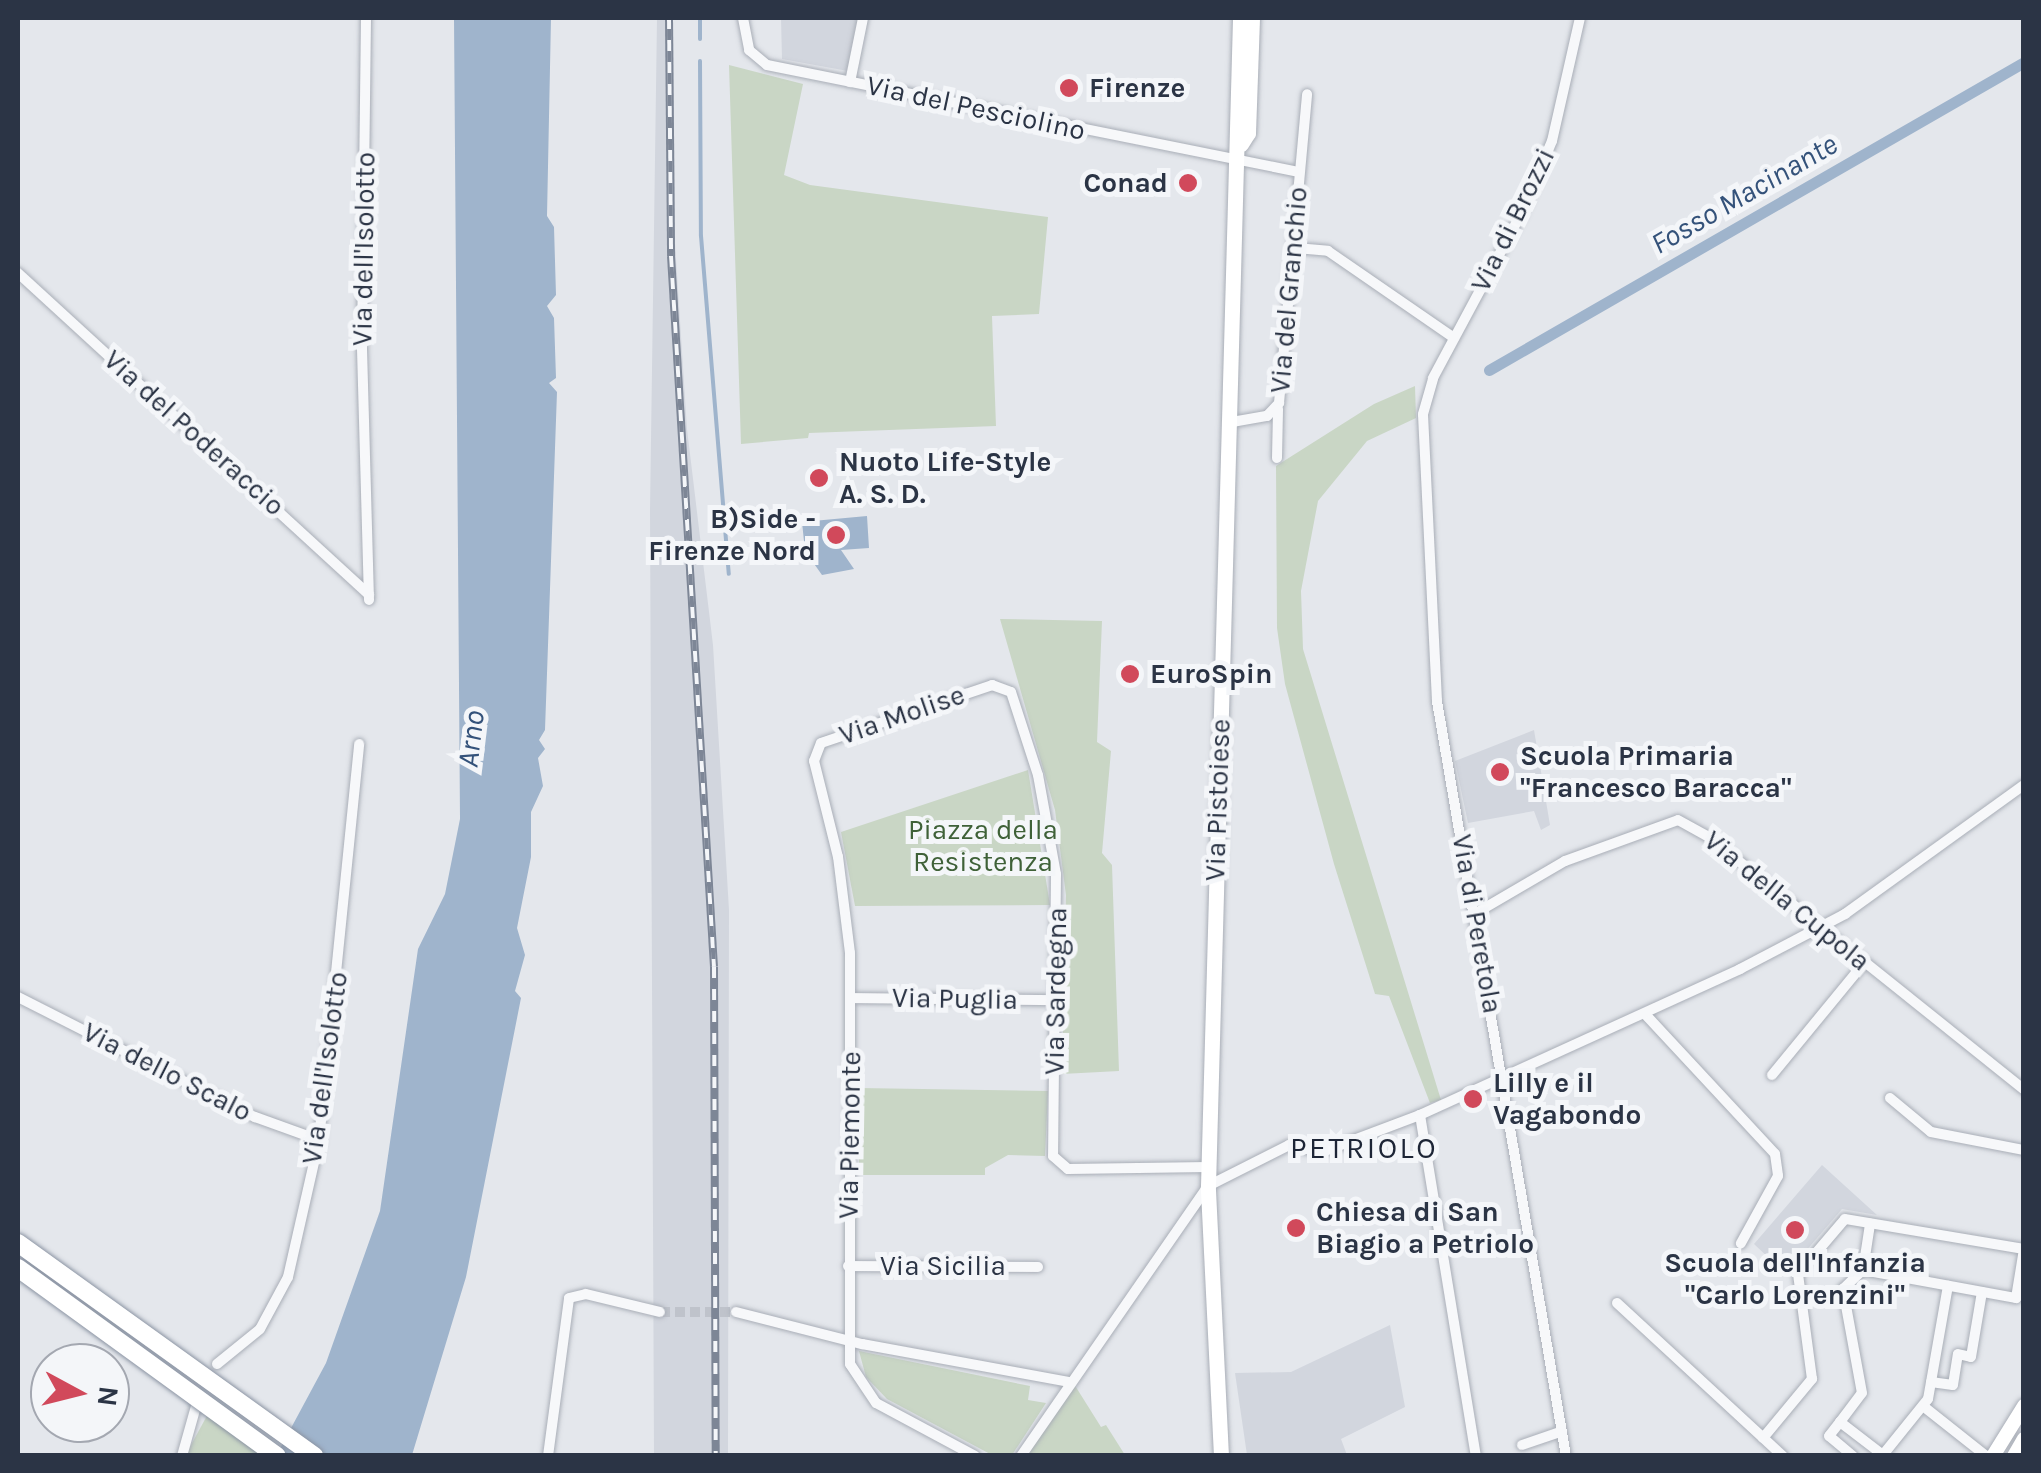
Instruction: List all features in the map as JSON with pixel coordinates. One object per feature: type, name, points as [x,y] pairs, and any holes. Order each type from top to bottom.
[{"type":"highway","points":[[18,1242],[314,1456]]},
{"type":"highway","points":[[18,1268],[277,1456]]},
{"type":"main road","name":"Via Pistoiese","points":[[1221,1456],[1208,1167],[1241,144],[1240,18]]},
{"type":"main road","name":"Via Pistoiese","points":[[1241,144],[1248,133],[1252,18]]},
{"type":"main road","points":[[1993,1456],[2024,1406]]},
{"type":"main road","points":[[2014,1456],[2024,1439]]},
{"type":"street","name":"Via dell'Isolotto","points":[[366,18],[362,349],[369,598]]},
{"type":"street","name":"Via del Pesciolino","points":[[744,18],[745,42],[759,61],[1240,162]]},
{"type":"street","points":[[850,82],[863,18]]},
{"type":"street","name":"Via di Brozzi","points":[[1423,414],[1454,338],[1552,141],[1580,18]]},
{"type":"street","name":"Via del Granchio","points":[[1277,458],[1278,407],[1308,94]]},
{"type":"street","name":"Via del Granchio","points":[[1240,162],[1299,172]]},
{"type":"street","points":[[1296,248],[1328,250],[1454,338]]},
{"type":"street","name":"Via del Poderaccio","points":[[18,273],[369,598]]},
{"type":"street","name":"Via del Granchio","points":[[1232,422],[1278,407]]},
{"type":"street","name":"Via di Peretola","points":[[1423,414],[1435,681],[1549,1335],[1559,1432],[1566,1456]]},
{"type":"street","name":"Via Sardegna","points":[[992,685],[1006,688],[1017,703],[1049,824],[1058,1000],[1052,1151],[1057,1163],[1068,1169],[1208,1167]]},
{"type":"street","name":"Via Molise","points":[[815,751],[821,743],[992,685]]},
{"type":"street","name":"Via dell'Isolotto","points":[[218,1364],[260,1329],[288,1277],[319,1140],[359,744]]},
{"type":"street","name":"Via Piemonte","points":[[815,751],[844,892],[851,998],[848,1266],[853,1370],[868,1396],[974,1456]]},
{"type":"street","points":[[1021,1456],[1208,1186],[1276,1150],[1291,1145],[1322,1152],[1420,1115],[1645,1014],[1821,926],[2024,785]]},
{"type":"street","name":"Via della Cupola","points":[[1476,913],[1564,861],[1672,819],[1710,838],[2024,1090]]},
{"type":"street","points":[[1772,1075],[1864,964]]},
{"type":"street","name":"Via dello Scalo","points":[[18,997],[255,1117],[319,1140]]},
{"type":"street","name":"Via Puglia","points":[[851,998],[1058,1000]]},
{"type":"street","points":[[1645,1014],[1774,1154],[1778,1176],[1741,1243]]},
{"type":"street","points":[[1890,1098],[1931,1132],[2024,1150]]},
{"type":"street","points":[[1420,1115],[1476,1456]]},
{"type":"street","points":[[1762,1438],[1812,1379],[1798,1274],[1844,1219],[2024,1249],[2016,1298],[1863,1270]]},
{"type":"street","points":[[1853,1456],[1829,1436],[1862,1393],[1843,1289],[1863,1270],[1870,1224]]},
{"type":"street","name":"Via Sicilia","points":[[848,1266],[1038,1267]]},
{"type":"street","points":[[1840,1422],[1882,1455],[1923,1406],[1948,1286]]},
{"type":"street","points":[[1931,1382],[1952,1385],[1958,1354],[1971,1357],[1982,1292]]},
{"type":"street","points":[[548,1456],[570,1298],[590,1295],[660,1312]]},
{"type":"street","points":[[1617,1303],[1783,1456]]},
{"type":"street","points":[[736,1312],[849,1341],[1069,1382]]},
{"type":"street","points":[[182,1456],[198,1399]]},
{"type":"street","points":[[1923,1406],[1986,1456]]},
{"type":"street","points":[[1522,1445],[1559,1432]]},
{"type":"shaded area","points":[[657,18],[673,18],[675,243],[687,429],[713,645],[729,910],[728,1455],[654,1456],[650,510]]},
{"type":"shaded area","points":[[781,18],[859,18],[848,71],[782,59]]},
{"type":"shaded area","name":"Scuola Primaria \"Francesco Baracca\"","points":[[1534,730],[1550,825],[1541,830],[1534,811],[1468,823],[1455,761]]},
{"type":"shaded area","name":"Scuola dell'Infanzia \"Carlo Lorenzini\"","points":[[1822,1165],[1877,1215],[1842,1209],[1786,1274],[1754,1244]]},
{"type":"shaded area","points":[[1390,1325],[1405,1407],[1341,1439],[1347,1455],[1247,1455],[1235,1373],[1291,1372]]},
{"type":"green space","points":[[729,65],[803,84],[784,175],[810,185],[1048,217],[1039,314],[992,316],[996,426],[809,433],[808,438],[741,444]]},
{"type":"green space","points":[[1415,386],[1416,418],[1367,441],[1318,501],[1301,591],[1303,649],[1441,1100],[1430,1103],[1389,996],[1375,994],[1334,864],[1285,684],[1277,628],[1276,466],[1374,404]]},
{"type":"green space","points":[[1000,619],[1102,621],[1097,742],[1111,751],[1102,853],[1112,865],[1119,1071],[1062,1074],[1066,895],[1055,810]]},
{"type":"green space","name":"Piazza della Resistenza","points":[[1028,770],[1050,905],[855,906],[841,832]]},
{"type":"green space","points":[[859,1088],[1048,1091],[1045,1156],[1008,1155],[985,1168],[985,1175],[859,1175]]},
{"type":"green space","points":[[859,1351],[1030,1386],[1028,1400],[1046,1403],[1012,1455],[992,1455],[887,1399],[866,1377]]},
{"type":"green space","points":[[1074,1384],[1101,1427],[1106,1425],[1125,1455],[1027,1456]]},
{"type":"green space","points":[[209,1412],[262,1456],[185,1456]]},
{"type":"water","name":"Arno","points":[[454,18],[551,18],[547,216],[554,227],[556,295],[547,306],[554,318],[556,378],[549,383],[557,392],[545,730],[539,740],[545,749],[538,758],[543,786],[531,812],[531,857],[517,928],[525,955],[515,991],[521,998],[466,1277],[412,1455],[276,1456],[326,1363],[380,1211],[418,949],[445,894],[460,819]]},
{"type":"water","name":"B)Side - Firenze Nord","points":[[867,516],[869,548],[841,550],[854,569],[822,575],[805,551],[802,522]]},
{"type":"waterway","points":[[700,18],[700,39]]},
{"type":"waterway","points":[[700,61],[701,236],[729,574]]},
{"type":"waterway","name":"Fosso Macinante","points":[[1489,370],[2024,62]]},
{"type":"tunnel","points":[[660,1312],[736,1312]]},
{"type":"railway","points":[[669,18],[671,256],[714,967],[716,1456]]},
{"type":"place","name":"Firenze","points":[[1069,88]]},
{"type":"place","name":"Conad","points":[[1188,183]]},
{"type":"place","name":"Nuoto Life-Style A. S. D.","points":[[819,478]]},
{"type":"place","name":"B)Side - Firenze Nord","points":[[836,535]]},
{"type":"place","name":"EuroSpin","points":[[1130,674]]},
{"type":"place","name":"Scuola Primaria \"Francesco Baracca\"","points":[[1500,772]]},
{"type":"place","name":"Lilly e il Vagabondo","points":[[1473,1099]]},
{"type":"place","name":"Chiesa di San Biagio a Petriolo","points":[[1296,1228]]},
{"type":"place","name":"Scuola dell'Infanzia \"Carlo Lorenzini\"","points":[[1795,1230]]},
{"type":"district","name":"PETRIOLO","points":[[1364,1148]]}]
